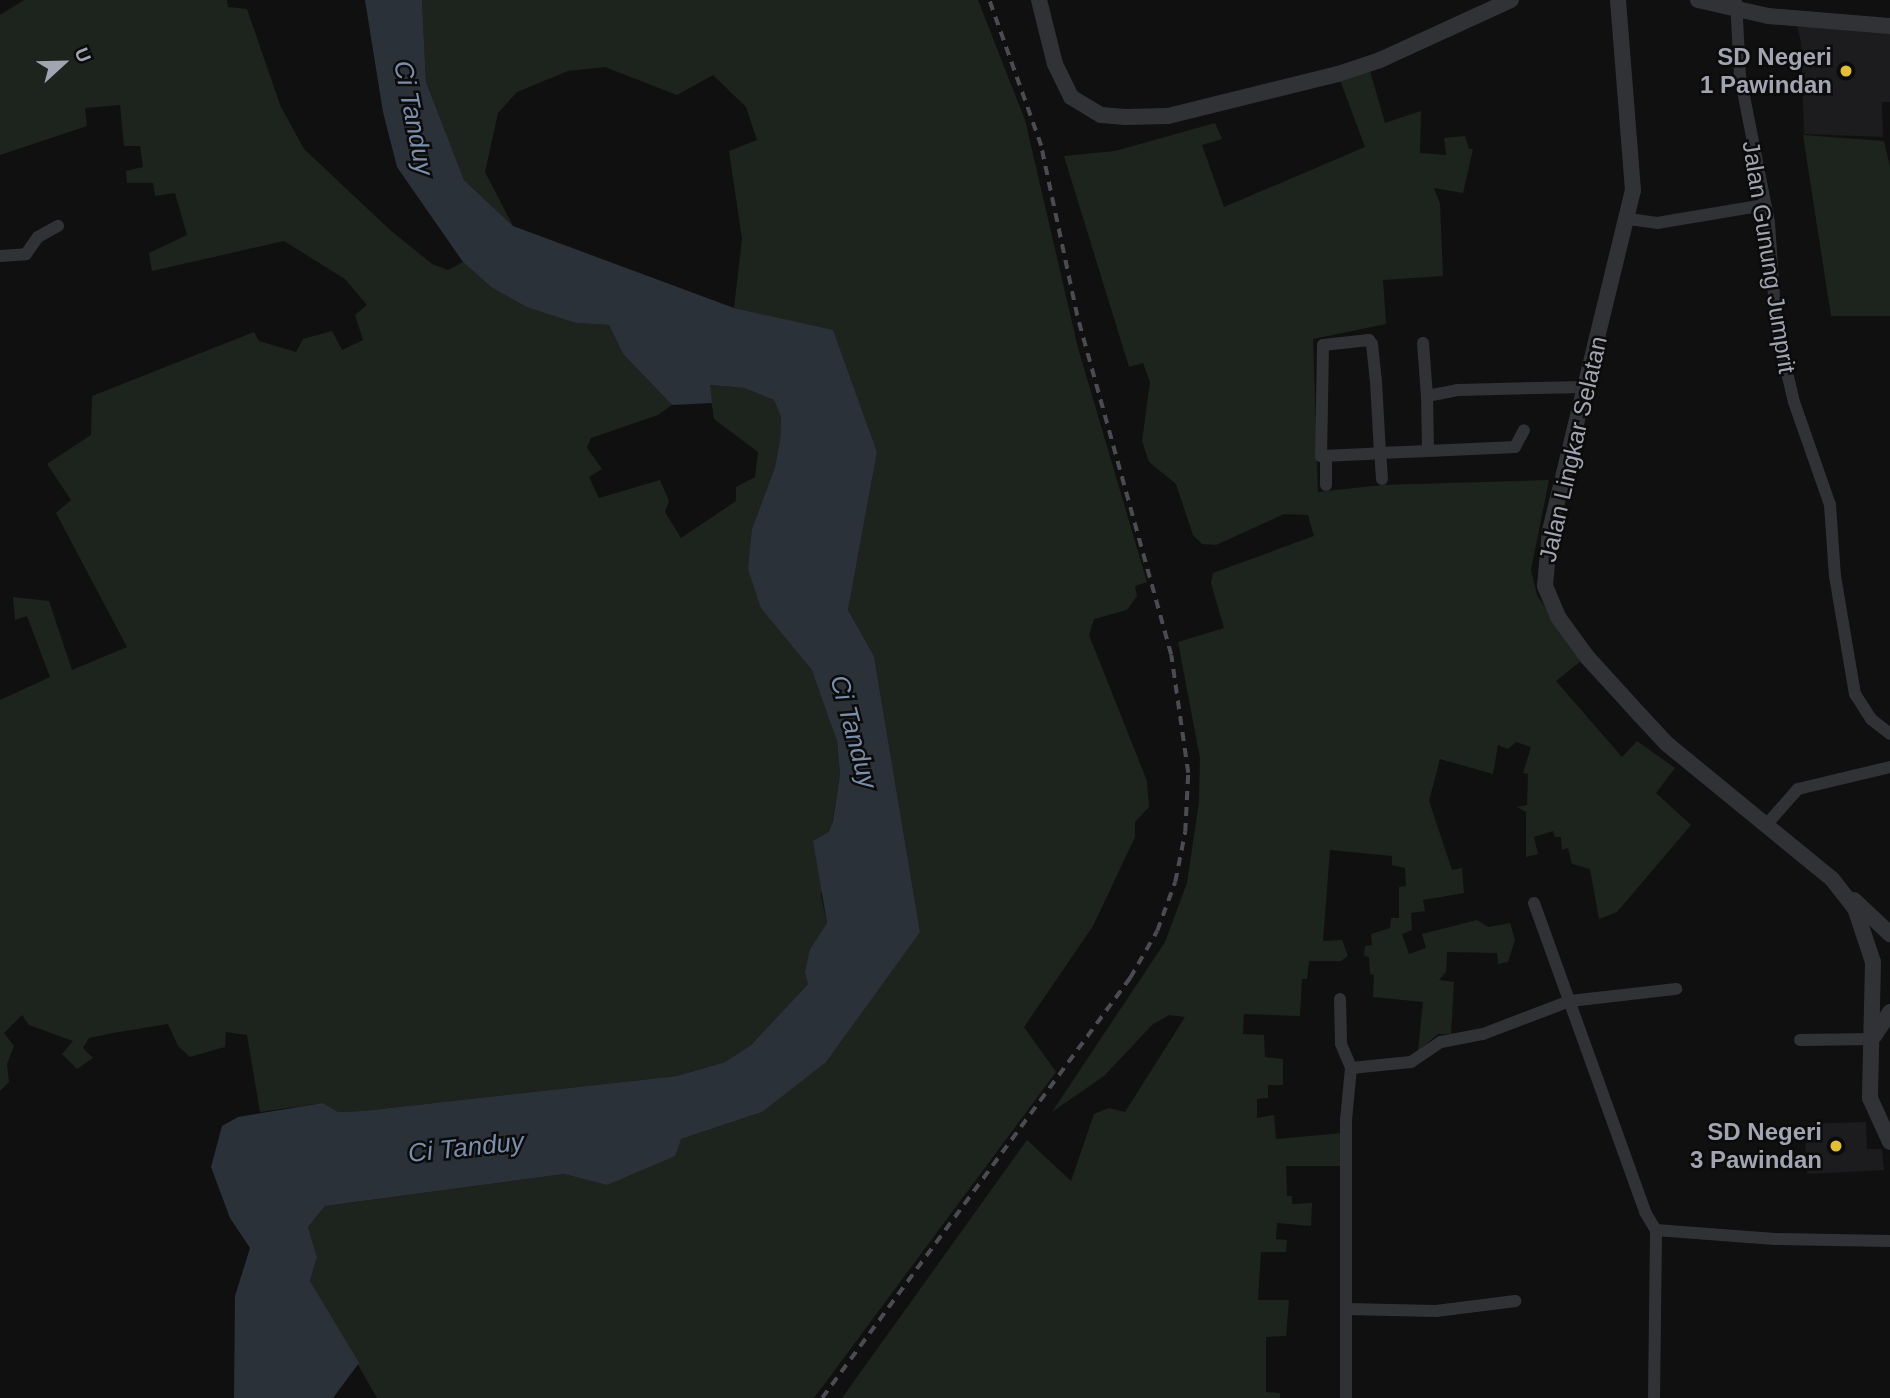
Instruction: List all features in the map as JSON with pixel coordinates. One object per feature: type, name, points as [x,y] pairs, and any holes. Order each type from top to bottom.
[{"type":"street","points":[[1039,0],[1055,64],[1071,97],[1101,115],[1125,117],[1168,116],[1338,74],[1380,60],[1511,0]]},
{"type":"street","name":"Jalan Lingkar Selatan","points":[[1618,0],[1634,174],[1629,219],[1584,387],[1550,530],[1544,573],[1548,597],[1588,658],[1667,744],[1844,892],[1870,946],[1870,1098],[1890,1142]]},
{"type":"street","points":[[1698,0],[1890,26]]},
{"type":"street","name":"Jalan Gunung Jumprit","points":[[1736,6],[1745,111],[1765,205],[1776,279],[1776,326],[1794,402],[1830,505],[1835,576],[1852,682],[1871,719],[1890,734]]},
{"type":"street","points":[[1629,219],[1657,223],[1765,205]]},
{"type":"street","points":[[0,256],[26,254],[38,237],[58,226]]},
{"type":"street","points":[[1382,479],[1380,453],[1372,344],[1368,340],[1335,341],[1320,348],[1321,456],[1380,453],[1515,447],[1524,430]]},
{"type":"street","points":[[1423,343],[1428,451]]},
{"type":"street","points":[[1427,396],[1457,390],[1584,387]]},
{"type":"street","points":[[1326,456],[1326,485]]},
{"type":"street","points":[[1766,825],[1798,789],[1890,767]]},
{"type":"street","points":[[1844,892],[1890,934]]},
{"type":"street","points":[[1534,903],[1645,1212],[1656,1230],[1654,1398]]},
{"type":"street","points":[[1350,1068],[1411,1062],[1441,1042],[1483,1034],[1570,1001],[1676,989]]},
{"type":"street","points":[[1340,999],[1341,1044],[1350,1068],[1346,1120],[1346,1398]]},
{"type":"street","points":[[1800,1040],[1872,1039],[1890,1012]]},
{"type":"street","points":[[1656,1230],[1775,1239],[1890,1241]]},
{"type":"street","points":[[1346,1309],[1436,1311],[1515,1301]]},
{"type":"shaded area","points":[[24,0],[227,0],[228,7],[247,9],[280,105],[304,149],[389,229],[432,264],[448,270],[463,262],[491,287],[576,323],[609,325],[623,354],[672,405],[658,415],[591,438],[587,448],[602,469],[589,477],[599,498],[660,480],[669,501],[665,512],[681,538],[736,501],[736,487],[755,477],[758,452],[714,419],[709,385],[744,388],[774,400],[781,417],[780,440],[775,467],[752,529],[788,638],[812,670],[824,698],[837,741],[840,774],[821,896],[827,923],[810,949],[808,984],[751,1045],[725,1062],[677,1076],[363,1111],[338,1112],[323,1103],[260,1112],[247,1035],[226,1032],[225,1047],[190,1057],[178,1046],[168,1024],[113,1033],[89,1038],[83,1048],[93,1058],[77,1069],[62,1054],[73,1041],[29,1025],[22,1015],[4,1033],[14,1046],[7,1064],[9,1082],[0,1091],[0,700],[50,677],[27,616],[15,620],[13,597],[49,601],[72,670],[127,647],[56,513],[71,500],[47,464],[91,435],[92,396],[254,332],[259,341],[296,352],[303,339],[332,331],[342,350],[363,340],[355,315],[367,305],[345,279],[284,241],[152,271],[149,253],[187,235],[175,193],[155,196],[153,183],[127,183],[126,171],[143,167],[140,146],[124,146],[120,105],[85,108],[87,126],[0,155],[0,15]]},
{"type":"shaded area","points":[[422,0],[978,0],[1025,120],[1078,348],[1147,582],[1135,586],[1137,596],[1127,610],[1094,619],[1089,635],[1147,781],[1149,807],[1135,822],[1135,837],[1093,926],[1024,1027],[1056,1072],[814,1398],[377,1398],[310,1281],[317,1257],[308,1227],[325,1206],[564,1174],[607,1185],[681,1139],[762,1112],[920,932],[874,656],[848,610],[877,452],[833,331],[734,308],[742,239],[729,151],[757,140],[746,107],[713,75],[677,95],[605,67],[568,71],[517,92],[498,113],[485,172],[513,226],[464,180],[426,82]]},
{"type":"shaded area","name":"SD Negeri 1 Pawindan","points":[[1796,23],[1890,30],[1890,102],[1882,102],[1883,137],[1804,134],[1801,42]]},
{"type":"shaded area","points":[[1370,71],[1385,123],[1421,111],[1420,153],[1446,155],[1444,138],[1465,136],[1469,149],[1473,149],[1463,193],[1434,188],[1440,204],[1443,276],[1383,280],[1386,324],[1313,339],[1318,492],[1382,485],[1549,480],[1531,570],[1537,595],[1581,661],[1556,681],[1622,757],[1637,741],[1675,768],[1656,793],[1691,825],[1617,912],[1599,919],[1590,869],[1572,864],[1568,848],[1562,850],[1561,837],[1555,837],[1553,831],[1534,837],[1538,854],[1526,857],[1526,812],[1517,807],[1527,805],[1528,774],[1523,773],[1531,747],[1516,742],[1508,749],[1498,745],[1493,774],[1440,759],[1429,801],[1452,870],[1462,868],[1464,893],[1423,900],[1425,911],[1411,913],[1412,930],[1402,934],[1409,954],[1426,948],[1422,934],[1477,920],[1488,927],[1510,923],[1515,940],[1508,962],[1498,964],[1497,953],[1447,952],[1446,972],[1439,980],[1454,982],[1451,1034],[1438,1034],[1418,1051],[1423,1002],[1373,997],[1374,975],[1370,974],[1369,957],[1364,956],[1365,946],[1372,945],[1371,934],[1390,928],[1391,918],[1399,918],[1399,887],[1406,886],[1405,868],[1392,865],[1392,856],[1330,850],[1323,941],[1342,940],[1348,956],[1341,961],[1309,961],[1307,979],[1302,979],[1300,1016],[1244,1014],[1243,1034],[1264,1035],[1265,1057],[1283,1059],[1283,1085],[1268,1085],[1268,1098],[1257,1099],[1257,1118],[1274,1115],[1276,1139],[1343,1133],[1342,1166],[1286,1166],[1287,1196],[1292,1196],[1292,1204],[1312,1203],[1311,1226],[1277,1223],[1276,1239],[1287,1240],[1286,1252],[1261,1252],[1258,1300],[1289,1300],[1286,1336],[1266,1337],[1266,1392],[1280,1393],[1280,1398],[842,1398],[1027,1140],[1071,1181],[1094,1114],[1109,1108],[1125,1112],[1185,1017],[1169,1015],[1152,1025],[1104,1076],[1052,1112],[1165,942],[1187,883],[1199,802],[1200,758],[1178,642],[1224,628],[1211,583],[1213,573],[1314,536],[1308,515],[1284,514],[1216,545],[1202,544],[1193,535],[1176,484],[1149,462],[1142,441],[1150,382],[1143,363],[1129,367],[1064,156],[1115,151],[1215,123],[1222,139],[1202,145],[1224,207],[1365,147],[1340,80]]},
{"type":"shaded area","points":[[1803,135],[1884,141],[1890,167],[1890,316],[1831,316]]},
{"type":"shaded area","name":"SD Negeri 3 Pawindan","points":[[1866,1122],[1867,1149],[1882,1149],[1884,1170],[1807,1174],[1804,1124]]},
{"type":"water","name":"Ci Tanduy","points":[[365,0],[422,0],[426,82],[464,180],[513,226],[734,308],[833,330],[877,452],[848,610],[874,656],[920,932],[826,1062],[762,1112],[681,1139],[675,1156],[607,1185],[564,1174],[325,1206],[308,1227],[317,1257],[310,1281],[359,1363],[333,1398],[234,1398],[235,1296],[250,1248],[230,1218],[211,1167],[222,1126],[238,1117],[323,1103],[338,1112],[363,1111],[677,1076],[725,1062],[751,1045],[808,984],[805,972],[810,949],[827,923],[813,841],[829,832],[833,821],[840,774],[837,741],[812,670],[761,608],[748,569],[752,529],[775,467],[780,440],[781,417],[774,400],[744,388],[710,385],[712,403],[672,405],[623,354],[609,325],[576,323],[527,307],[491,287],[463,262],[397,167],[383,112]]},
{"type":"railway","points":[[822,1398],[1130,978],[1157,931],[1175,882],[1185,832],[1188,773],[1171,655],[1077,316],[1041,146],[989,0]]},
{"type":"place","name":"SD Negeri 1 Pawindan","points":[[1846,71]]},
{"type":"place","name":"SD Negeri 3 Pawindan","points":[[1836,1146]]}]
